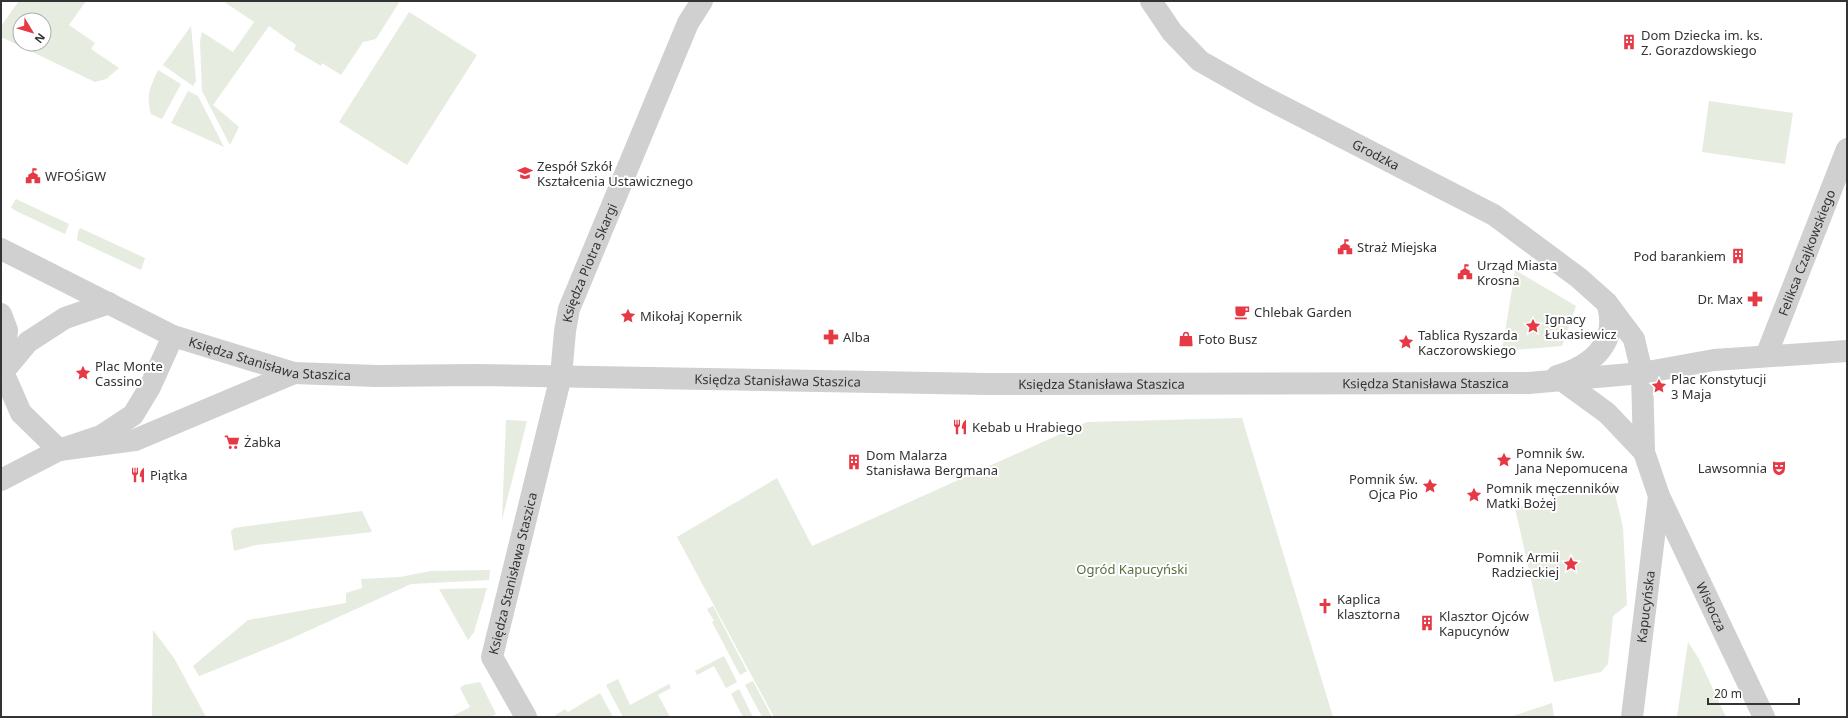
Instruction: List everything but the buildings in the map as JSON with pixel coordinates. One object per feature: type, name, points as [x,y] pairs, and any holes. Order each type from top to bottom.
[{"type":"street","name":"Księdza Piotra Skargi","points":[[561,376],[565,331],[569,310],[688,23],[702,1]]},
{"type":"street","name":"Grodzka","points":[[1151,1],[1172,32],[1200,61],[1267,99],[1494,215],[1579,278],[1607,303],[1634,339],[1642,373]]},
{"type":"street","name":"Feliksa Czajkowskiego","points":[[1766,356],[1847,149]]},
{"type":"street","name":"Księdza Stanisława Staszica","points":[[1,249],[173,336],[294,373],[376,376],[561,376],[988,384],[1529,383],[1642,373]]},
{"type":"street","points":[[2,372],[28,342],[65,318],[109,303]]},
{"type":"street","points":[[1529,383],[1564,374],[1582,365],[1600,353],[1606,342],[1611,327],[1611,315],[1607,303]]},
{"type":"street","points":[[1,314],[7,330],[2,372],[21,413],[59,450]]},
{"type":"street","points":[[1,480],[59,450],[101,436],[133,415],[150,387],[173,336]]},
{"type":"street","points":[[1658,496],[1644,452],[1642,373],[1692,363],[1766,356],[1847,351]]},
{"type":"street","points":[[59,450],[135,440],[294,373]]},
{"type":"street","name":"Księdza Stanisława Staszica","points":[[526,717],[492,656],[561,376]]},
{"type":"street","points":[[1563,381],[1607,413],[1644,452]]},
{"type":"street","name":"Wisłocza","points":[[1658,496],[1764,717]]},
{"type":"street","name":"Kapucyńska","points":[[1632,717],[1658,496]]},
{"type":"green space","points":[[19,1],[86,1],[69,25],[95,43],[91,49],[119,68],[106,79],[95,82],[32,52],[52,52],[52,12],[12,12],[12,42],[1,37],[1,26]]},
{"type":"green space","points":[[223,1],[400,1],[376,39],[363,42],[341,75],[322,63],[321,66],[294,50],[296,45],[269,26],[213,105],[239,127],[230,145],[202,91],[200,41],[202,32],[233,52],[254,22]]},
{"type":"green space","points":[[409,12],[477,55],[407,165],[339,122]]},
{"type":"green space","points":[[191,26],[196,81],[193,86],[163,65]]},
{"type":"green space","points":[[158,70],[181,84],[162,119],[151,114],[149,101],[151,87]]},
{"type":"green space","points":[[188,91],[198,96],[224,147],[171,123]]},
{"type":"green space","points":[[1709,101],[1793,113],[1785,164],[1702,152]]},
{"type":"green space","points":[[16,199],[69,224],[65,234],[14,210],[11,207]]},
{"type":"green space","points":[[80,228],[145,258],[141,270],[77,240]]},
{"type":"green space","points":[[1515,270],[1576,306],[1562,346],[1502,351]]},
{"type":"green space","name":"Ogród Kapucyński","points":[[1242,418],[1333,717],[774,717],[677,537],[777,478],[812,546],[1087,422]]},
{"type":"green space","points":[[506,420],[527,421],[502,520]]},
{"type":"green space","points":[[1612,482],[1623,527],[1627,605],[1613,616],[1608,664],[1601,672],[1554,682],[1515,508]]},
{"type":"green space","points":[[362,511],[372,532],[256,545],[234,551],[231,531],[234,528]]},
{"type":"green space","points":[[490,570],[489,580],[411,584],[290,639],[199,676],[193,666],[248,620],[346,603],[346,593],[362,588],[361,579],[400,577],[431,571]]},
{"type":"green space","points":[[487,588],[474,632],[468,640],[439,589]]},
{"type":"green space","points":[[713,606],[747,671],[740,675],[712,622],[714,621],[707,609]]},
{"type":"green space","points":[[153,630],[174,658],[206,717],[152,717]]},
{"type":"green space","points":[[1688,642],[1699,659],[1726,717],[1677,717]]},
{"type":"green space","points":[[724,656],[737,682],[726,688],[714,666],[697,675],[695,671]]},
{"type":"green space","points":[[618,679],[630,705],[669,684],[671,688],[658,695],[670,717],[623,717],[606,685]]},
{"type":"green space","points":[[753,681],[772,717],[762,717],[745,685]]},
{"type":"green space","points":[[480,682],[496,714],[490,717],[451,717],[470,707],[460,688],[464,685]]},
{"type":"green space","points":[[739,689],[753,717],[743,717],[731,694]]},
{"type":"green space","points":[[600,693],[613,717],[553,717],[565,709],[568,712]]},
{"type":"green space","points":[[1552,703],[1554,717],[1510,717]]},
{"type":"place","name":"Dom Dziecka im. ks. Z. Gorazdowskiego","points":[[1629,42]]},
{"type":"place","name":"Zespół Szkół Kształcenia Ustawicznego","points":[[525,173]]},
{"type":"place","name":"WFOŚiGW","points":[[33,176]]},
{"type":"place","name":"Straż Miejska","points":[[1345,247]]},
{"type":"place","name":"Pod barankiem","points":[[1738,256]]},
{"type":"place","name":"Urząd Miasta Krosna","points":[[1465,272]]},
{"type":"place","name":"Dr. Max","points":[[1755,299]]},
{"type":"place","name":"Chlebak Garden","points":[[1242,312]]},
{"type":"place","name":"Mikołaj Kopernik","points":[[628,316]]},
{"type":"place","name":"Ignacy Łukasiewicz","points":[[1533,326]]},
{"type":"place","name":"Alba","points":[[831,337]]},
{"type":"place","name":"Foto Busz","points":[[1186,339]]},
{"type":"place","name":"Tablica Ryszarda Kaczorowskiego","points":[[1406,342]]},
{"type":"place","name":"Plac Monte Cassino","points":[[83,373]]},
{"type":"place","name":"Plac Konstytucji 3 Maja","points":[[1659,386]]},
{"type":"place","name":"Kebab u Hrabiego","points":[[960,427]]},
{"type":"place","name":"Żabka","points":[[232,442]]},
{"type":"place","name":"Pomnik św. Jana Nepomucena","points":[[1504,460]]},
{"type":"place","name":"Dom Malarza Stanisława Bergmana","points":[[854,462]]},
{"type":"place","name":"Lawsomnia","points":[[1779,468]]},
{"type":"place","name":"Piątka","points":[[138,475]]},
{"type":"place","name":"Pomnik św. Ojca Pio","points":[[1430,486]]},
{"type":"place","name":"Pomnik męczenników Matki Bożej","points":[[1474,495]]},
{"type":"place","name":"Pomnik Armii Radzieckiej","points":[[1571,564]]},
{"type":"place","name":"Kaplica klasztorna","points":[[1325,606]]},
{"type":"place","name":"Klasztor Ojców Kapucynów","points":[[1427,623]]}]
